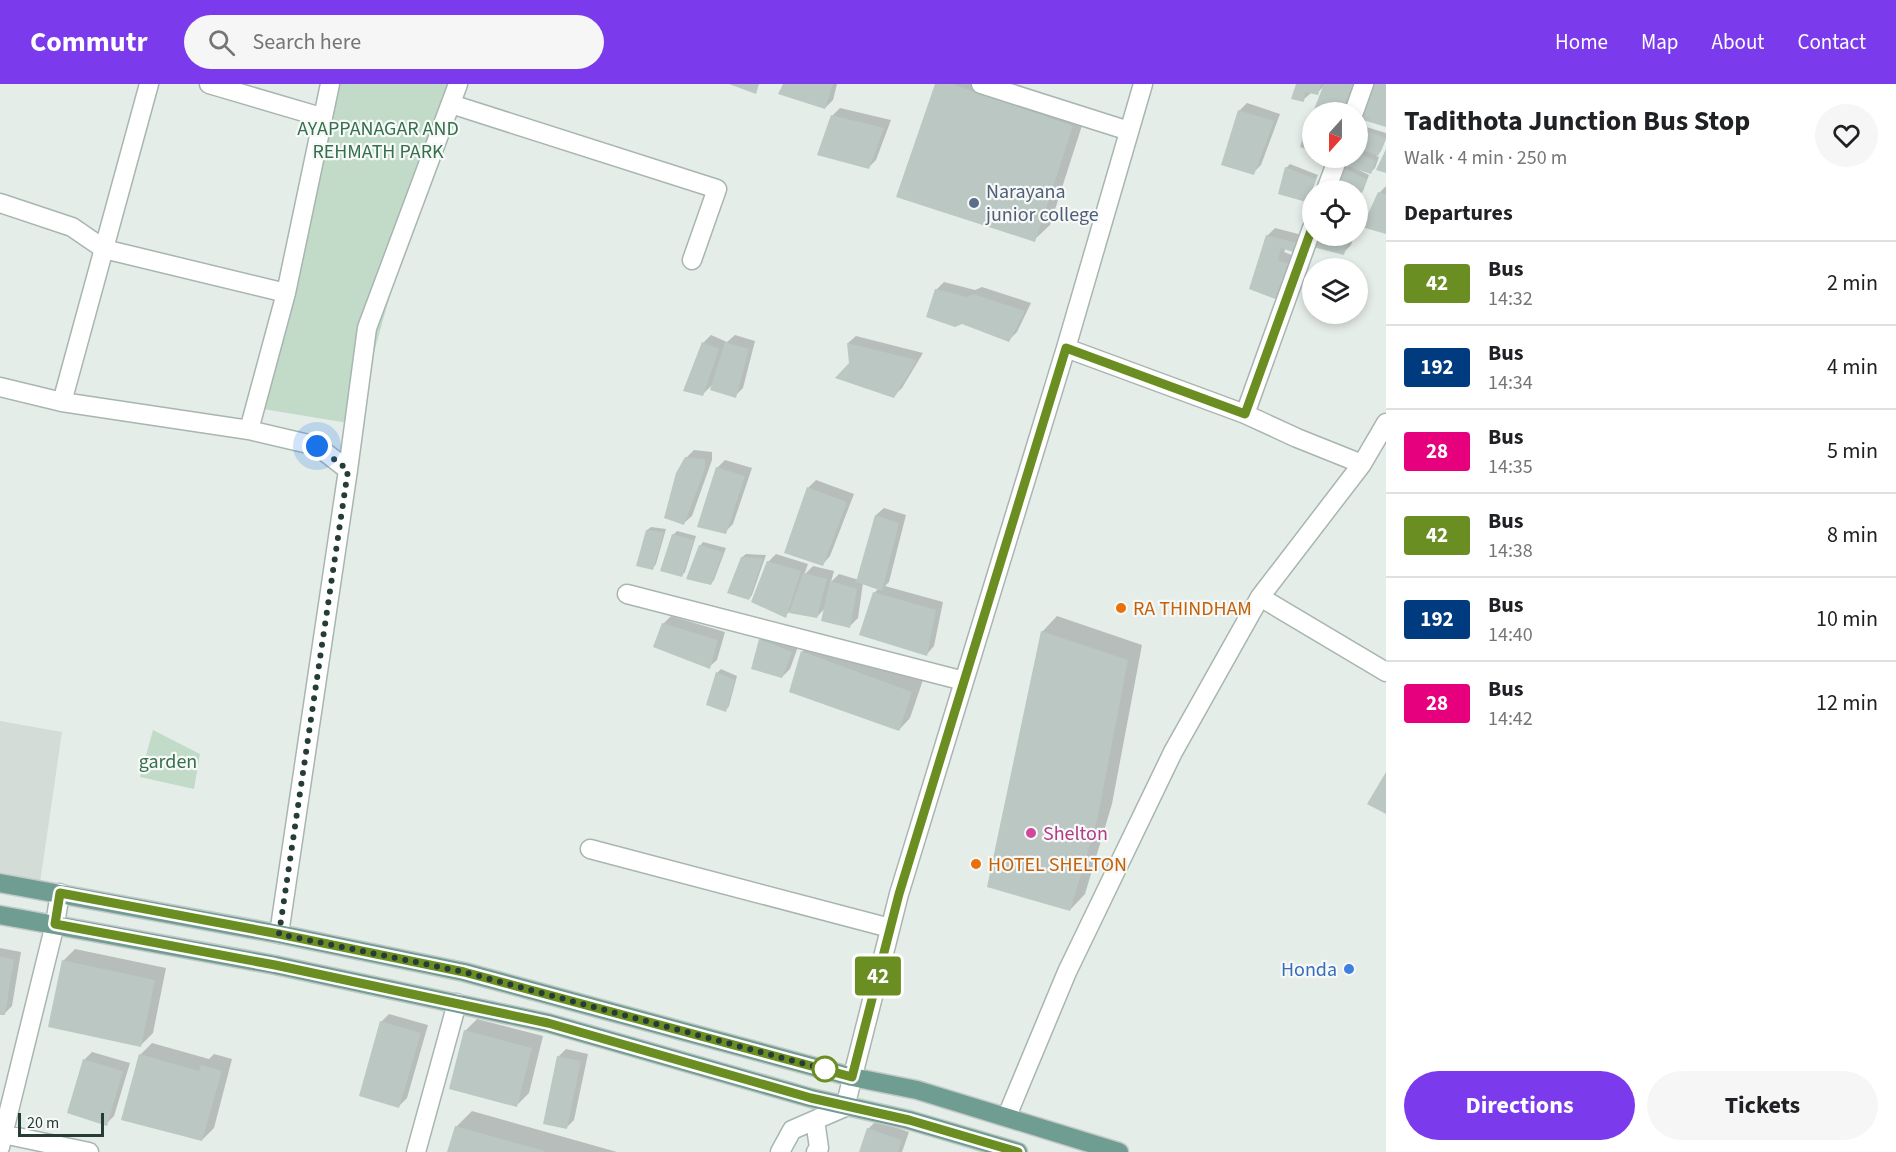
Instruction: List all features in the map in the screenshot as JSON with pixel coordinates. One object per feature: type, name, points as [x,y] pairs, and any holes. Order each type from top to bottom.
[{"type":"main road","points":[[0,884],[279,934],[464,972],[852,1077],[917,1090],[1119,1152]]},
{"type":"main road","points":[[0,915],[275,965],[458,1002],[548,1023],[845,1107],[909,1120],[1018,1152]]},
{"type":"street","points":[[62,402],[149,84]]},
{"type":"street","points":[[209,84],[321,117]]},
{"type":"street","points":[[249,430],[286,293],[321,117],[330,84]]},
{"type":"street","points":[[279,934],[367,328],[458,84]]},
{"type":"street","points":[[981,84],[1129,131]]},
{"type":"street","points":[[780,1152],[792,1130],[845,1107],[890,928],[1066,348],[1143,84]]},
{"type":"street","points":[[1358,102],[1364,84]]},
{"type":"street","points":[[450,104],[717,189],[692,260]]},
{"type":"street","points":[[0,203],[72,227],[104,249],[286,293]]},
{"type":"street","points":[[1245,414],[1306,246]]},
{"type":"street","points":[[1066,348],[1245,414],[1362,464]]},
{"type":"street","points":[[0,387],[62,402],[249,430],[317,446],[348,470]]},
{"type":"street","points":[[1007,1116],[1067,972],[1173,752],[1260,597],[1362,464],[1386,423]]},
{"type":"street","points":[[627,594],[964,681]]},
{"type":"street","points":[[1260,597],[1386,672]]},
{"type":"street","points":[[590,849],[890,928]]},
{"type":"street","points":[[60,893],[55,924],[2,1141],[89,1152]]},
{"type":"street","points":[[416,1152],[458,1002]]},
{"type":"street","points":[[815,1120],[819,1148],[816,1152]]},
{"type":"shaded area","points":[[0,721],[62,732],[39,890],[0,883]]},
{"type":"green space","name":"AYAPPANAGAR AND REHMATH PARK","points":[[334,84],[456,84],[421,184],[354,424],[263,409]]},
{"type":"green space","name":"garden","points":[[153,730],[200,754],[194,789],[140,777]]},
{"type":"building","points":[[729,84],[759,84],[756,94]]},
{"type":"building","points":[[783,84],[833,84],[825,109],[778,94]]},
{"type":"building","points":[[935,84],[952,84],[1073,126],[1035,242],[896,197]]},
{"type":"building","points":[[1296,84],[1321,84],[1318,95],[1305,92],[1304,102],[1291,99]]},
{"type":"building","points":[[1324,84],[1354,84],[1346,102],[1317,102]]},
{"type":"building","points":[[1373,84],[1386,84],[1386,127],[1368,121],[1366,102]]},
{"type":"building","points":[[1238,110],[1274,121],[1254,175],[1221,165]]},
{"type":"building","points":[[831,115],[884,128],[869,169],[817,155]]},
{"type":"building","points":[[1368,132],[1386,138],[1378,156],[1368,152]]},
{"type":"building","points":[[1386,149],[1386,173],[1376,170]]},
{"type":"building","points":[[1368,157],[1376,161],[1371,174],[1353,168],[1368,168]]},
{"type":"building","points":[[1285,167],[1316,179],[1302,180],[1302,201],[1278,194]]},
{"type":"building","points":[[1342,168],[1367,179],[1367,180],[1337,180]]},
{"type":"building","points":[[1378,192],[1386,194],[1386,234],[1368,229],[1368,214]]},
{"type":"building","points":[[1266,235],[1300,244],[1296,253],[1281,248],[1278,260],[1291,265],[1278,300],[1249,289]]},
{"type":"building","points":[[1313,246],[1346,246],[1344,255]]},
{"type":"building","points":[[935,289],[967,297],[973,294],[1025,311],[1009,342],[962,324],[955,327],[926,317]]},
{"type":"building","points":[[702,342],[719,349],[703,396],[683,391]]},
{"type":"building","points":[[725,342],[749,349],[736,398],[710,390]]},
{"type":"building","points":[[847,343],[917,360],[894,398],[835,378],[849,363]]},
{"type":"building","points":[[685,457],[705,459],[705,469],[684,525],[664,518],[676,473]]},
{"type":"building","points":[[716,467],[745,476],[726,534],[697,527]]},
{"type":"building","points":[[807,487],[847,502],[823,566],[784,553]]},
{"type":"building","points":[[875,515],[899,523],[882,591],[856,582]]},
{"type":"building","points":[[646,530],[664,532],[653,570],[636,566]]},
{"type":"building","points":[[672,534],[694,540],[682,577],[660,571]]},
{"type":"building","points":[[699,545],[723,552],[711,585],[686,579]]},
{"type":"building","points":[[741,557],[763,558],[749,600],[727,593]]},
{"type":"building","points":[[767,561],[801,571],[786,618],[751,602]]},
{"type":"building","points":[[803,573],[827,579],[817,618],[789,613]]},
{"type":"building","points":[[830,581],[857,589],[850,628],[821,621]]},
{"type":"building","points":[[873,592],[936,610],[927,656],[859,635]]},
{"type":"building","points":[[662,623],[718,640],[710,669],[653,647]]},
{"type":"building","points":[[1041,631],[1128,660],[1097,821],[1070,911],[987,887]]},
{"type":"building","points":[[759,639],[792,652],[782,678],[751,669]]},
{"type":"building","points":[[801,651],[912,692],[899,731],[789,692]]},
{"type":"building","points":[[716,672],[735,680],[726,712],[706,705]]},
{"type":"building","points":[[1386,772],[1386,814],[1367,804]]},
{"type":"building","points":[[0,957],[14,959],[5,1015],[0,1015]]},
{"type":"building","points":[[62,960],[155,980],[141,1047],[48,1027]]},
{"type":"building","points":[[380,1021],[421,1033],[399,1108],[359,1096]]},
{"type":"building","points":[[464,1030],[532,1048],[517,1107],[449,1089]]},
{"type":"building","points":[[139,1054],[199,1071],[201,1065],[222,1071],[202,1141],[121,1120]]},
{"type":"building","points":[[557,1056],[581,1061],[567,1129],[543,1124]]},
{"type":"building","points":[[83,1059],[123,1071],[107,1126],[67,1113]]},
{"type":"building","points":[[455,1126],[545,1151],[545,1152],[447,1152]]},
{"type":"building","points":[[867,1128],[902,1140],[898,1152],[859,1152]]},
{"type":"bus line","name":"42","points":[[1018,1152],[909,1120],[811,1098],[548,1023],[458,1002],[275,965],[55,924],[60,893],[464,972],[852,1077],[899,894],[1066,348],[1245,414],[1306,246]]},
{"type":"place","name":"Narayana junior college","points":[[974,203]]},
{"type":"place","name":"RA THINDHAM","points":[[1121,608]]},
{"type":"place","name":"Shelton","points":[[1031,833]]},
{"type":"place","name":"HOTEL SHELTON","points":[[976,864]]},
{"type":"place","name":"Honda","points":[[1349,969]]},
{"type":"route","points":[[317,446],[348,470],[279,934],[464,972],[831,1071],[825,1069]]}]
